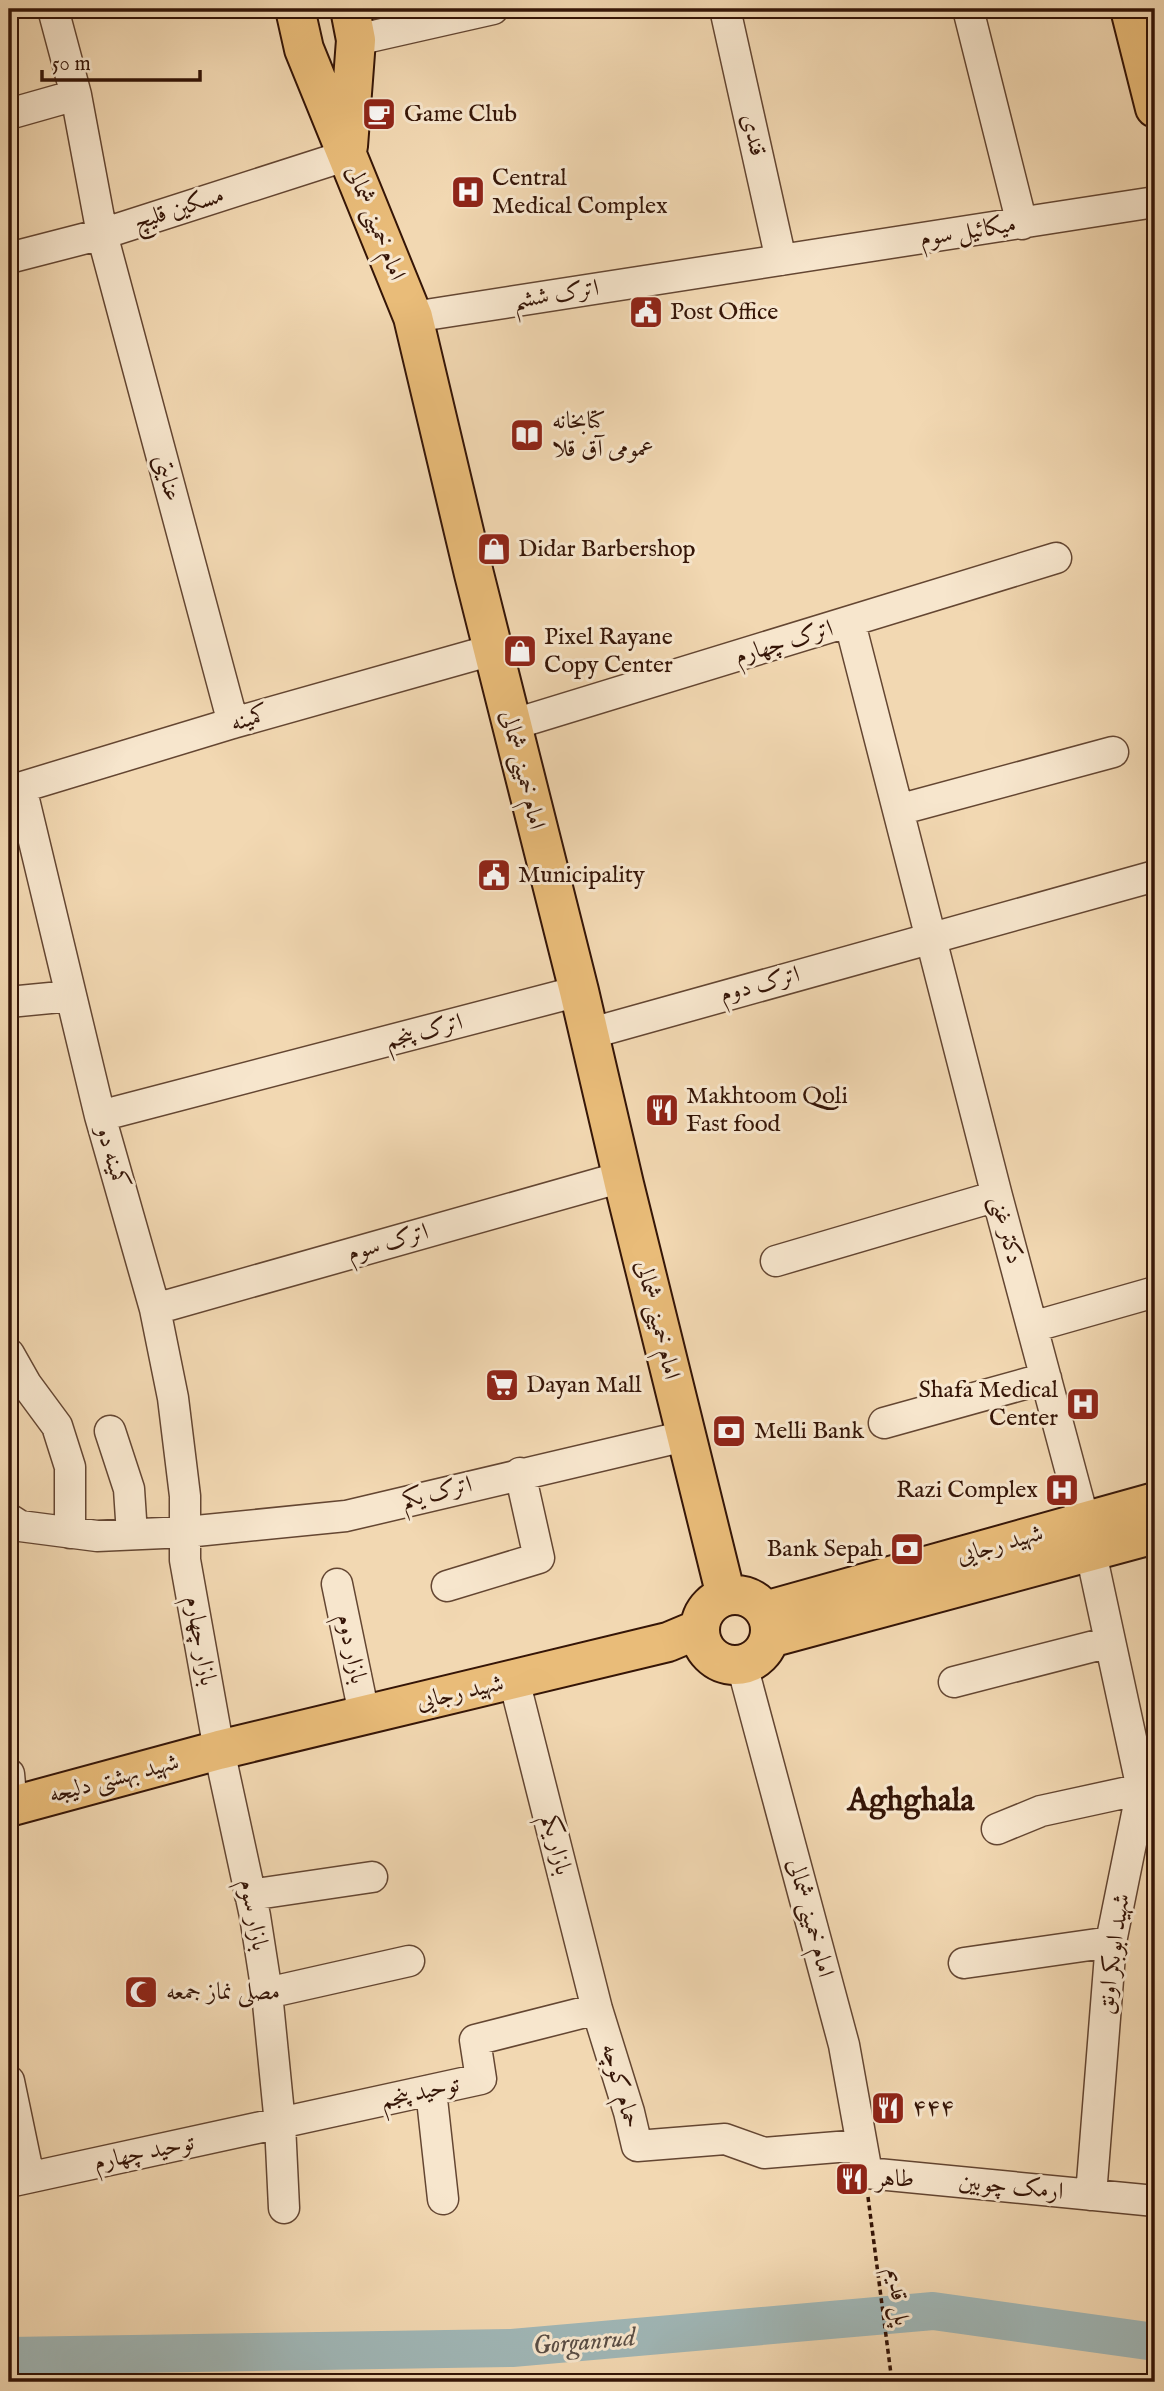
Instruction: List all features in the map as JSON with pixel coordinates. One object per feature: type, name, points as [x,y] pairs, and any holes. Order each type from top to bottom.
[{"type":"main road","name":"امام خمینی شمالی","points":[[295,9],[304,49],[413,317],[492,650],[579,991],[622,1177],[726,1596]]},
{"type":"main road","points":[[1129,9],[1155,108]]},
{"type":"main road","name":"امام خمینی شمالی","points":[[348,155],[353,24]]},
{"type":"main road","name":"شهید رجایی","points":[[768,1625],[1087,1537],[1155,1502]]},
{"type":"main road","name":"شهید رجایی","points":[[1087,1537],[1155,1534]]},
{"type":"main road","points":[[741,1595],[755,1601],[768,1625],[764,1651],[754,1660],[742,1665],[717,1661],[701,1642],[701,1618],[707,1608],[726,1596],[741,1595]]},
{"type":"main road","name":"شهید رجایی","points":[[219,1751],[668,1642],[699,1629]]},
{"type":"main road","name":"شهید بهشتی دلیجه","points":[[10,1796],[219,1751]]},
{"type":"street","name":"عنایتی","points":[[53,9],[76,95],[102,234],[233,723]]},
{"type":"street","points":[[353,24],[493,9]]},
{"type":"street","name":"قندی","points":[[725,9],[782,260]]},
{"type":"street","points":[[968,9],[1021,223]]},
{"type":"street","points":[[9,114],[76,95]]},
{"type":"street","name":"مسکین قلیچ","points":[[9,258],[102,234],[348,155]]},
{"type":"street","name":"میکائیل سوم","points":[[782,260],[1155,202]]},
{"type":"street","name":"اترک ششم","points":[[413,317],[782,260]]},
{"type":"street","name":"اترک چهارم","points":[[511,725],[1056,558]]},
{"type":"street","name":"دکتر غنی","points":[[850,623],[1087,1537]]},
{"type":"street","name":"کمینه","points":[[15,789],[233,723],[492,650]]},
{"type":"street","points":[[898,810],[1113,752]]},
{"type":"street","name":"کمینه دو","points":[[15,789],[71,996],[100,1116],[155,1309],[173,1398],[186,1496],[186,1532]]},
{"type":"street","name":"اترک دوم","points":[[588,1034],[1155,876]]},
{"type":"street","name":"اترک پنجم","points":[[100,1116],[579,991]]},
{"type":"street","points":[[9,1002],[71,996]]},
{"type":"street","name":"اترک سوم","points":[[155,1309],[622,1177]]},
{"type":"street","points":[[776,1261],[997,1196]]},
{"type":"street","points":[[1032,1327],[1155,1292]]},
{"type":"street","points":[[12,1362],[57,1426],[69,1467],[69,1532]]},
{"type":"street","points":[[884,1423],[1046,1378]]},
{"type":"street","points":[[110,1432],[129,1489],[132,1534]]},
{"type":"street","name":"اترک یکم","points":[[9,1519],[20,1525],[97,1536],[186,1532],[346,1516],[685,1436]]},
{"type":"street","points":[[447,1586],[539,1558],[520,1473]]},
{"type":"street","name":"بازار چهارم","points":[[186,1532],[186,1560],[219,1751]]},
{"type":"street","name":"شهید ابوبکر اونق","points":[[1087,1537],[1145,1802],[1111,1942],[1091,2195]]},
{"type":"street","name":"بازار دوم","points":[[337,1584],[364,1714]]},
{"type":"street","points":[[954,1682],[1110,1642]]},
{"type":"street","name":"امام خمینی شمالی","points":[[742,1665],[844,2045],[864,2159]]},
{"type":"street","name":"بازار یکم","points":[[514,1680],[597,2010]]},
{"type":"street","name":"بازار سوم","points":[[219,1751],[250,1895],[267,1993],[280,2123],[284,2208]]},
{"type":"street","points":[[997,1829],[1041,1811],[1145,1802]]},
{"type":"street","points":[[250,1895],[372,1877]]},
{"type":"street","points":[[964,1964],[1111,1942]]},
{"type":"street","points":[[267,1993],[409,1961]]},
{"type":"street","name":"حمام کوچه","points":[[597,2010],[637,2146],[726,2139],[764,2153],[864,2159]]},
{"type":"street","name":"توحید پنجم","points":[[280,2123],[481,2079],[475,2040],[597,2010]]},
{"type":"street","points":[[9,2081],[21,2140],[19,2179]]},
{"type":"street","points":[[431,2090],[443,2199]]},
{"type":"street","name":"توحید چهارم","points":[[19,2179],[280,2123]]},
{"type":"street","name":"ارمک چوبین","points":[[864,2159],[1091,2195],[1155,2202]]},
{"type":"path","name":"پل قدیم","points":[[869,2217],[892,2382]]},
{"type":"waterway","name":"Gorganrud","points":[[9,2356],[512,2348],[933,2311],[1155,2342]]},
{"type":"place","name":"Game Club","points":[[379,114]]},
{"type":"place","name":"Central Medical Complex","points":[[468,192]]},
{"type":"place","name":"Post Office","points":[[646,312]]},
{"type":"place","name":"کتابخانه عمومی آق قلا","points":[[527,435]]},
{"type":"place","name":"Didar Barbershop","points":[[494,549]]},
{"type":"place","name":"Pixel Rayane Copy Center","points":[[520,651]]},
{"type":"place","name":"Municipality","points":[[494,875]]},
{"type":"place","name":"Makhtoom Qoli Fast food","points":[[662,1110]]},
{"type":"place","name":"Dayan Mall","points":[[502,1385]]},
{"type":"place","name":"Shafa Medical Center","points":[[1083,1404]]},
{"type":"place","name":"Melli Bank","points":[[729,1431]]},
{"type":"place","name":"Razi Complex","points":[[1062,1490]]},
{"type":"place","name":"Bank Sepah","points":[[907,1549]]},
{"type":"place","name":"مصلی نماز جمعه","points":[[141,1992]]},
{"type":"place","name":"۴۴۴","points":[[888,2108]]},
{"type":"place","name":"طاهر","points":[[852,2179]]},
{"type":"district","name":"Aghghala","points":[[911,1801]]}]
